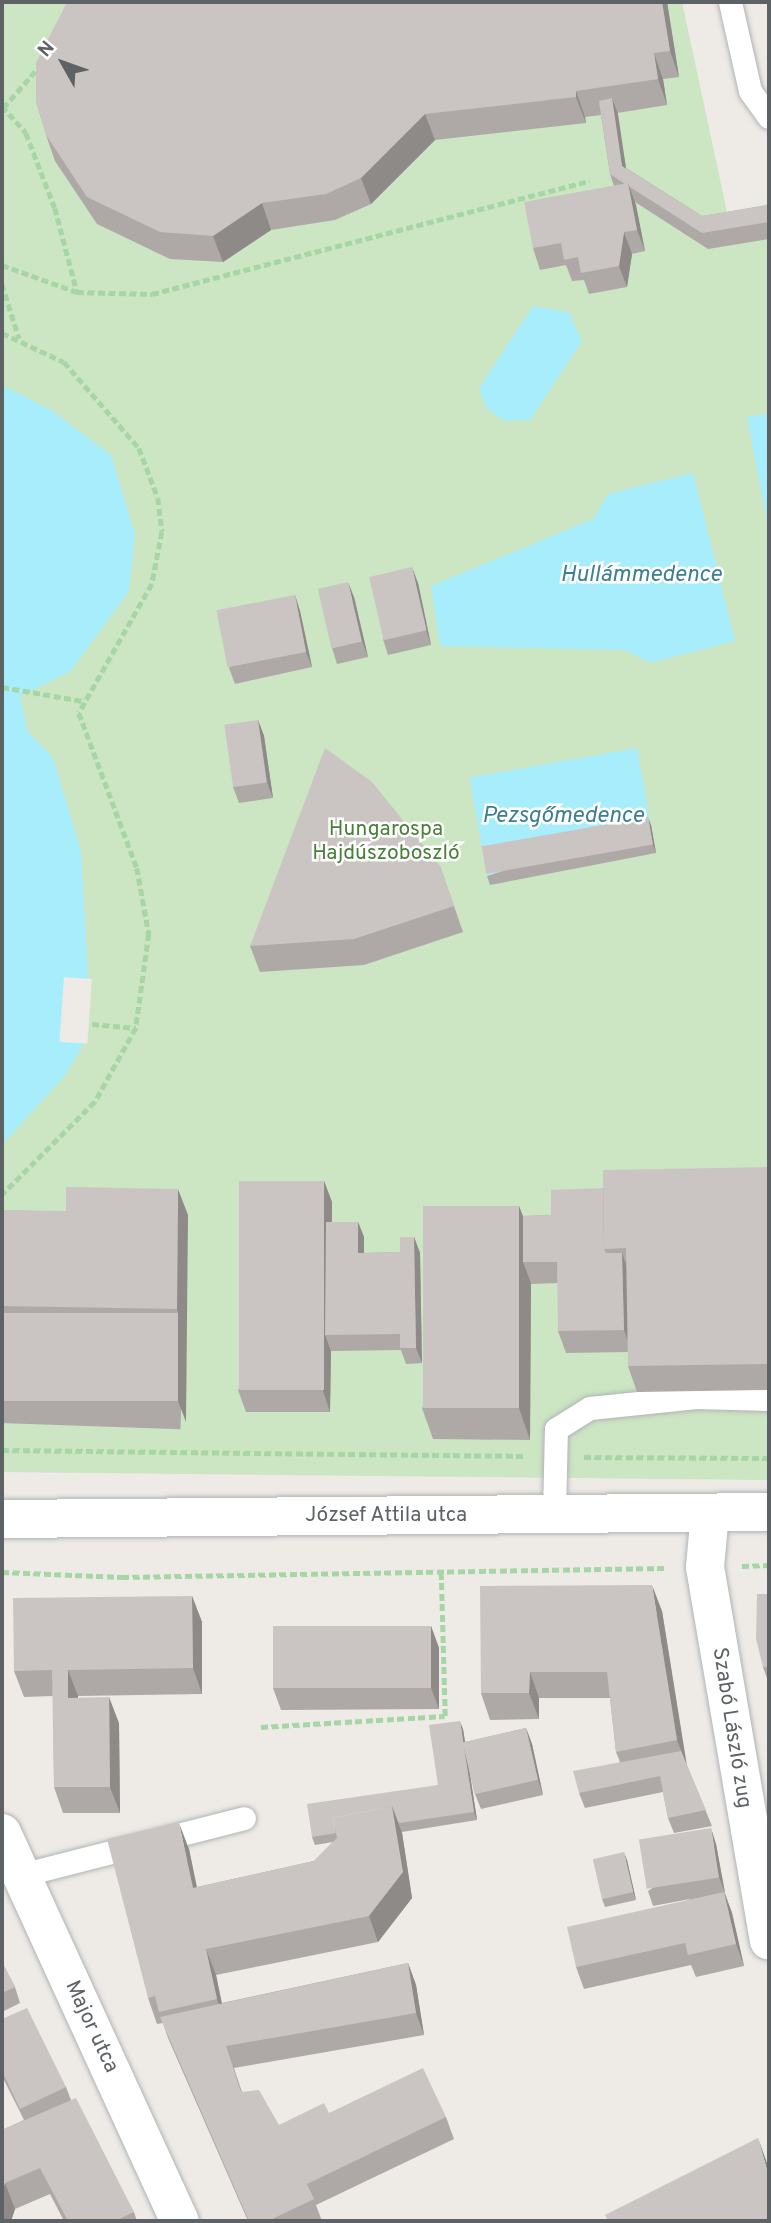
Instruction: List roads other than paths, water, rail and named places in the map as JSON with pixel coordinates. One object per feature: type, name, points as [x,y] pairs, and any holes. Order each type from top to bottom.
[{"type":"street","name":"József Attila utca","points":[[2,1519],[769,1512]]},
{"type":"street","name":"Szabó László zug","points":[[710,1513],[705,1567],[769,1941]]},
{"type":"street","name":"Major utca","points":[[2,1833],[180,2221]]},
{"type":"lane","points":[[730,2],[750,91],[769,117]]},
{"type":"lane","points":[[554,1515],[556,1429],[590,1408],[696,1397],[769,1399]]},
{"type":"lane","points":[[21,1875],[244,1818]]},
{"type":"water","points":[[533,306],[569,312],[582,341],[530,420],[505,421],[486,408],[479,388]]},
{"type":"water","points":[[2,385],[51,410],[111,455],[135,534],[129,591],[70,672],[20,696],[27,730],[53,758],[81,851],[89,993],[84,1043],[66,1074],[2,1145]]},
{"type":"water","points":[[769,413],[769,532],[747,417]]},
{"type":"water","name":"Hullámmedence","points":[[693,473],[735,641],[650,663],[625,650],[440,646],[431,586],[593,519],[608,494]]},
{"type":"water","name":"Pezsgőmedence","points":[[637,748],[656,853],[488,883],[470,778]]},
{"type":"park label","name":"Hungarospa Hajdúszoboszló","points":[[386,842]]}]
